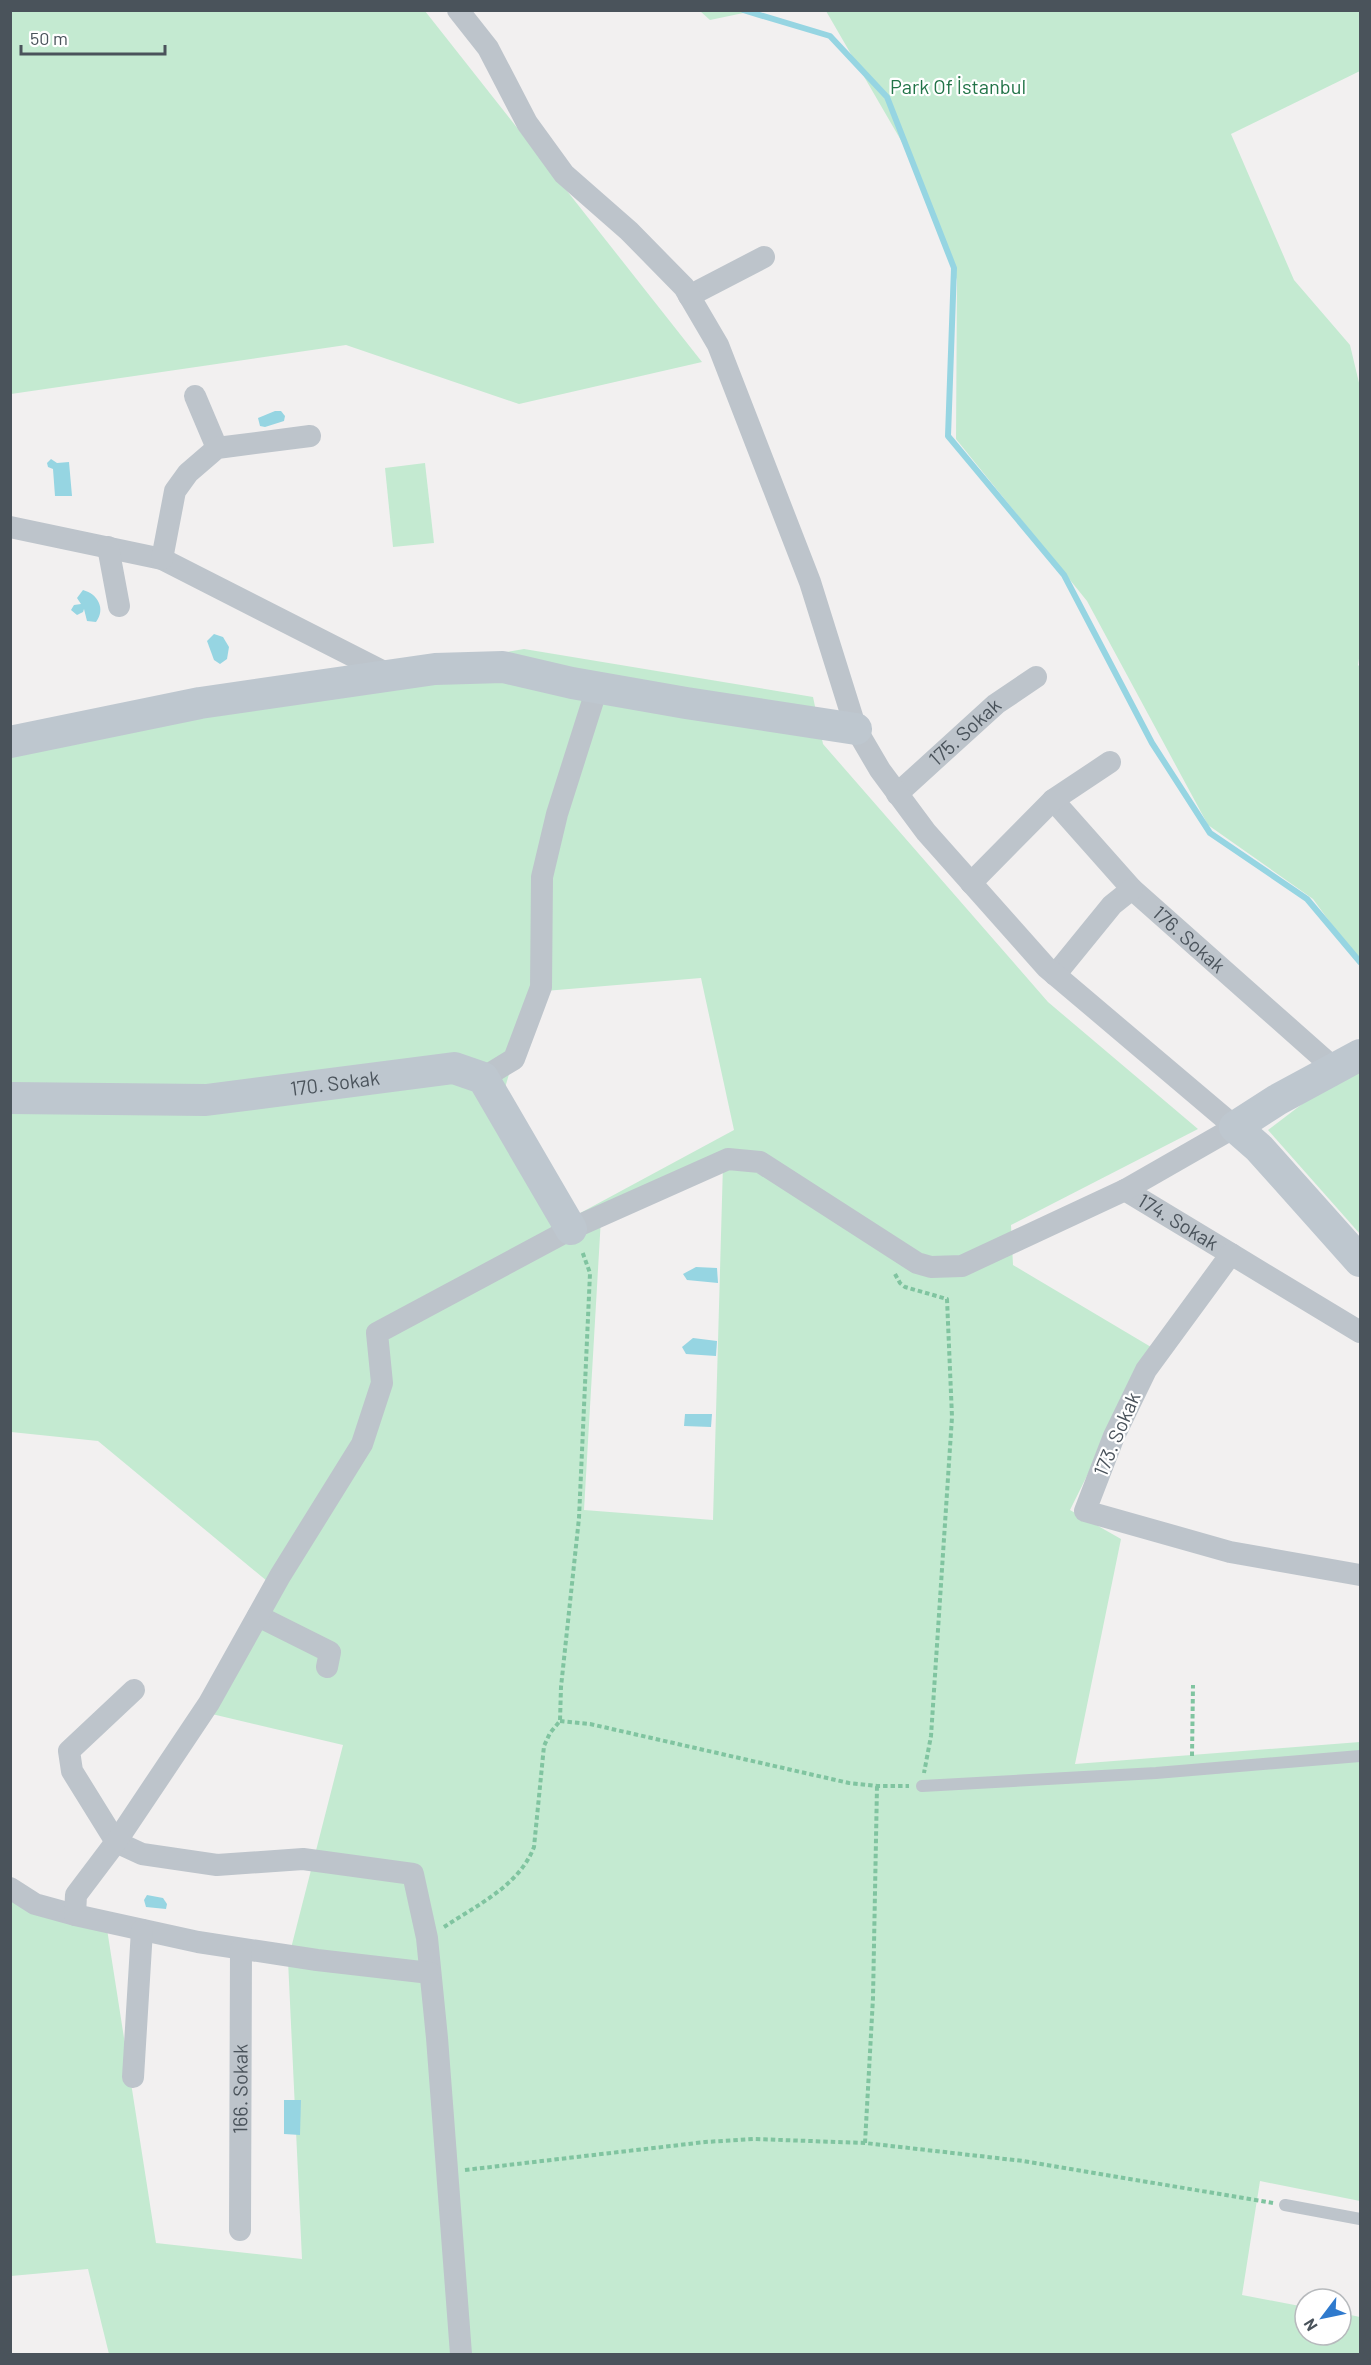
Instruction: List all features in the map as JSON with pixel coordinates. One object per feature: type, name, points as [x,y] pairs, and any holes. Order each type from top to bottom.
[{"type":"street","points":[[458,10],[488,48],[527,123],[564,174],[629,231],[684,287],[718,345],[810,582],[856,729],[897,794],[926,832],[1046,967],[1259,1148],[1360,1261]]},
{"type":"street","points":[[689,296],[764,257]]},
{"type":"street","points":[[195,396],[217,448]]},
{"type":"street","points":[[162,559],[175,491],[188,473],[217,448],[310,436]]},
{"type":"street","points":[[11,529],[162,559],[392,676]]},
{"type":"street","points":[[108,547],[119,606]]},
{"type":"street","points":[[10,742],[200,703],[435,669],[503,667],[597,688],[856,729]]},
{"type":"street","name":"175. Sokak","points":[[897,794],[996,705],[1036,677]]},
{"type":"street","points":[[571,1229],[483,1078],[514,1059],[541,987],[542,877],[557,814],[597,688]]},
{"type":"street","points":[[971,883],[1053,800],[1110,762]]},
{"type":"street","name":"176. Sokak","points":[[1053,800],[1132,889],[1348,1062]]},
{"type":"street","points":[[1055,975],[1113,905],[1132,889]]},
{"type":"street","points":[[75,1915],[76,1895],[116,1842],[209,1703],[280,1576],[362,1444],[382,1383],[377,1333],[571,1229],[728,1159],[760,1162],[916,1263],[931,1267],[962,1266],[1125,1190],[1235,1127],[1277,1100],[1348,1062]]},
{"type":"street","name":"170. Sokak","points":[[10,1098],[206,1100],[454,1068],[483,1078]]},
{"type":"street","name":"174. Sokak","points":[[1125,1190],[1231,1254]]},
{"type":"street","points":[[1231,1254],[1360,1332]]},
{"type":"street","name":"173. Sokak","points":[[1231,1254],[1146,1370],[1114,1436],[1085,1511],[1230,1552],[1360,1575]]},
{"type":"street","points":[[258,1616],[330,1652],[327,1667]]},
{"type":"street","points":[[134,1690],[69,1751],[72,1771],[116,1842],[142,1854],[217,1865],[303,1859],[413,1874],[427,1938],[461,2355]]},
{"type":"street","points":[[10,1888],[35,1904],[198,1942],[430,1972]]},
{"type":"street","points":[[133,2077],[142,1930]]},
{"type":"street","name":"166. Sokak","points":[[240,2230],[241,1949]]},
{"type":"lane","points":[[922,1786],[1192,1770],[1360,1756]]},
{"type":"lane","points":[[1285,2205],[1360,2219]]},
{"type":"path","points":[[427,1938],[509,1883],[520,1874],[529,1861],[534,1847],[544,1746],[550,1733],[560,1721],[561,1687],[579,1518],[590,1273],[579,1242],[571,1229]]},
{"type":"path","points":[[560,1721],[591,1724],[838,1780],[877,1786],[922,1786],[931,1736],[947,1499],[951,1393],[947,1299],[900,1283],[895,1268],[902,1253]]},
{"type":"path","points":[[1192,1770],[1193,1685]]},
{"type":"path","points":[[865,2143],[873,1998],[877,1786]]},
{"type":"path","points":[[447,2172],[705,2142],[754,2139],[865,2143],[1035,2162],[1285,2205]]},
{"type":"green space","points":[[10,11],[425,11],[702,362],[519,404],[346,345],[11,394]]},
{"type":"green space","points":[[700,11],[753,11],[710,20]]},
{"type":"green space","name":"Park Of İstanbul","points":[[826,11],[1360,11],[1360,71],[1231,134],[1294,280],[1350,345],[1360,387],[1360,652],[1358,665],[1360,667],[1360,963],[1313,899],[1208,825],[1087,601],[956,439],[957,280],[917,168]]},
{"type":"green space","points":[[425,463],[434,543],[393,547],[385,468]]},
{"type":"green space","points":[[524,649],[813,697],[823,744],[1048,1002],[1198,1129],[1011,1225],[1013,1265],[1151,1347],[1070,1510],[1121,1539],[1075,1764],[1360,1742],[1360,2201],[1260,2181],[1242,2295],[1293,2305],[1293,2347],[1353,2347],[1353,2316],[1360,2317],[1360,2354],[109,2354],[88,2269],[11,2276],[10,1890],[107,1929],[156,2243],[302,2259],[288,1960],[343,1745],[195,1710],[273,1586],[98,1441],[11,1432],[11,737]],"holes":[[[701,978],[734,1130],[571,1218],[502,1098],[533,992]],[[723,1164],[713,1520],[584,1510],[601,1218]]]},
{"type":"green space","points":[[1360,1060],[1360,1234],[1268,1130]]},
{"type":"water","points":[[281,411],[285,416],[284,421],[265,427],[260,426],[258,418]]},
{"type":"water","points":[[51,459],[57,463],[69,462],[72,496],[55,496],[53,469],[48,467],[47,463]]},
{"type":"water","points":[[83,590],[93,595],[99,603],[100,612],[96,622],[87,621],[84,609],[77,615],[71,610],[74,605],[81,604],[77,598]]},
{"type":"water","points":[[214,634],[223,637],[229,647],[227,659],[220,664],[214,660],[207,641]]},
{"type":"water","points":[[696,1267],[717,1268],[718,1283],[687,1280],[683,1274]]},
{"type":"water","points":[[693,1338],[717,1341],[716,1356],[686,1354],[682,1347]]},
{"type":"water","points":[[685,1414],[712,1414],[711,1427],[684,1426]]},
{"type":"water","points":[[147,1895],[163,1898],[167,1904],[166,1909],[146,1907],[144,1900]]},
{"type":"water","points":[[284,2100],[301,2100],[300,2135],[284,2134]]},
{"type":"waterway","points":[[743,10],[830,36],[887,97],[954,268],[948,436],[1064,575],[1152,743],[1210,833],[1307,899],[1360,962]]}]
